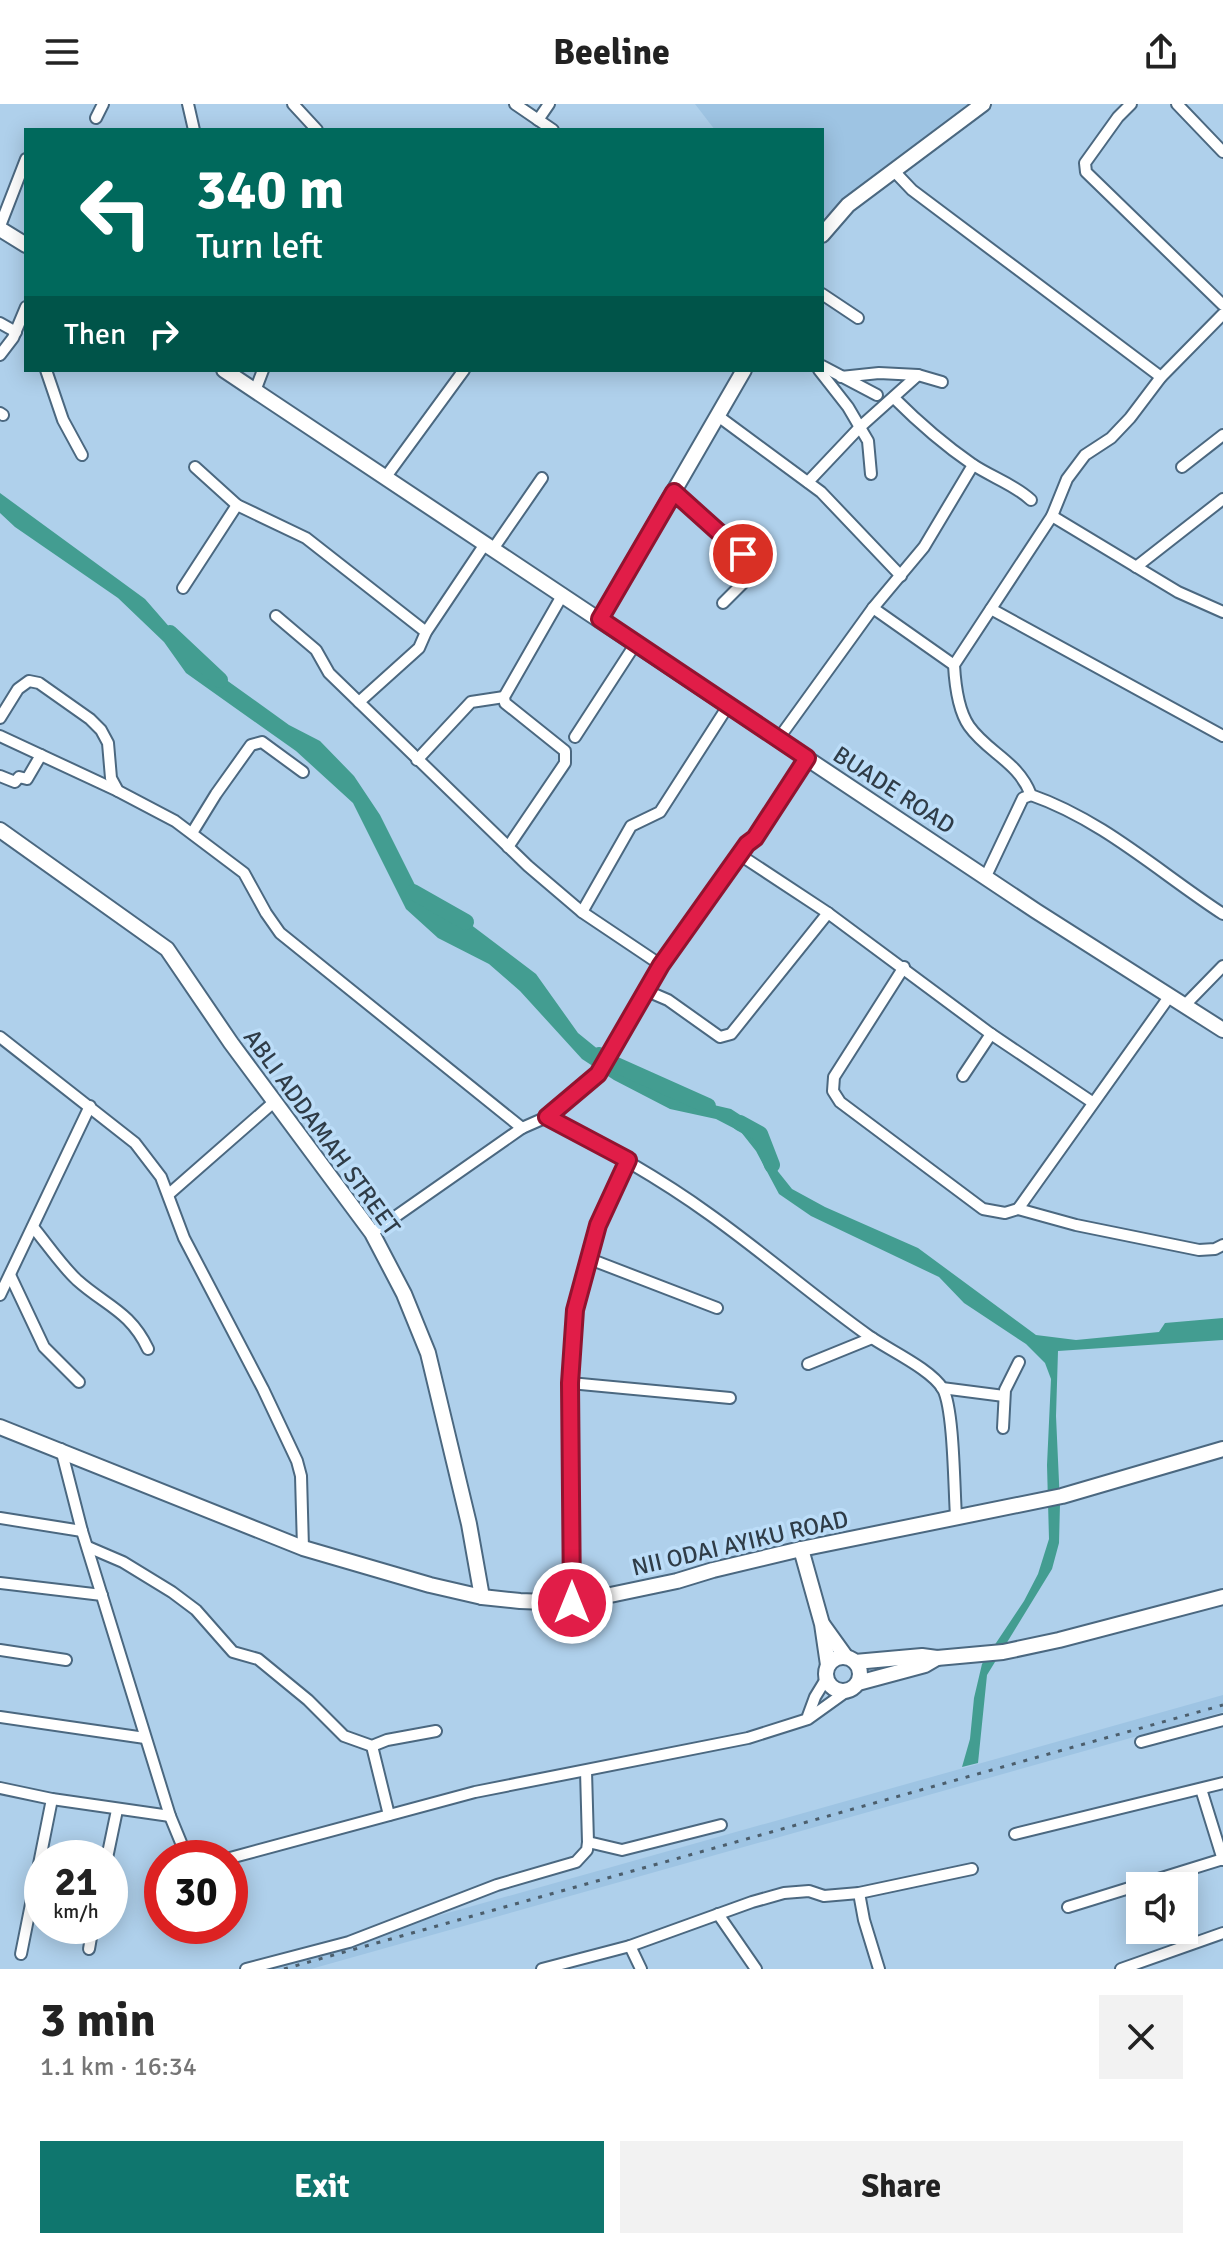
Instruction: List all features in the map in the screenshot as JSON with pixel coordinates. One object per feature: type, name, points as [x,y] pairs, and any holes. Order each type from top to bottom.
[{"type":"street","points":[[96,118],[103,104]]},
{"type":"street","points":[[188,104],[194,128]]},
{"type":"street","points":[[293,104],[315,128]]},
{"type":"street","points":[[515,104],[550,128]]},
{"type":"street","points":[[538,120],[549,104]]},
{"type":"street","points":[[824,233],[848,205],[983,104]]},
{"type":"street","points":[[1131,104],[1085,163],[1086,172],[1223,305]]},
{"type":"street","points":[[1177,104],[1223,152]]},
{"type":"street","points":[[24,164],[0,227],[24,244]]},
{"type":"street","points":[[893,170],[932,205],[1161,377]]},
{"type":"street","points":[[824,295],[858,318]]},
{"type":"street","points":[[1031,795],[1020,772],[970,728],[958,693],[954,665],[1052,516],[1067,479],[1085,455],[1111,438],[1161,377],[1223,314]]},
{"type":"street","points":[[0,323],[21,331],[0,355]]},
{"type":"street","points":[[824,370],[877,395]]},
{"type":"street","points":[[47,372],[63,420],[82,455]]},
{"type":"street","name":"BUADE ROAD","points":[[227,372],[728,706],[1223,1030]]},
{"type":"street","points":[[255,391],[262,372]]},
{"type":"street","points":[[385,478],[463,372]]},
{"type":"street","points":[[600,619],[743,372]]},
{"type":"street","points":[[823,372],[868,441],[871,474]]},
{"type":"street","points":[[841,377],[879,373],[918,375],[942,382]]},
{"type":"street","points":[[808,482],[860,427],[918,375]]},
{"type":"street","points":[[894,398],[924,428],[973,465],[1019,489],[1031,500]]},
{"type":"street","points":[[718,416],[821,492],[901,576]]},
{"type":"street","points":[[1182,467],[1222,438]]},
{"type":"street","points":[[779,738],[873,608],[924,547],[973,465]]},
{"type":"street","points":[[195,467],[237,505],[306,538],[426,632]]},
{"type":"street","points":[[359,702],[419,648],[426,632],[542,478]]},
{"type":"street","points":[[674,492],[743,554],[748,563],[750,572],[746,580],[723,603]]},
{"type":"street","points":[[1136,567],[1223,499]]},
{"type":"street","points":[[183,588],[237,505]]},
{"type":"street","points":[[1052,516],[1178,592],[1223,612]]},
{"type":"street","points":[[508,847],[566,757],[565,751],[505,703],[504,697],[563,594]]},
{"type":"street","points":[[873,608],[954,665]]},
{"type":"street","points":[[991,609],[1223,736]]},
{"type":"street","points":[[276,616],[316,650],[329,673],[508,847],[582,912],[661,965]]},
{"type":"street","points":[[575,737],[636,643]]},
{"type":"street","points":[[0,718],[18,689],[29,681],[39,683],[101,730],[108,743],[111,778],[118,791]]},
{"type":"street","points":[[417,760],[471,702],[504,697]]},
{"type":"street","points":[[582,912],[631,826],[660,812],[728,706]]},
{"type":"street","points":[[0,736],[118,791],[192,833],[244,873],[280,933],[522,1128]]},
{"type":"street","points":[[192,833],[251,745],[262,742],[303,772]]},
{"type":"street","points":[[0,776],[15,782],[19,777],[27,779],[41,755]]},
{"type":"street","points":[[372,1233],[522,1128],[547,1117],[598,1074],[661,965],[760,830],[807,758]]},
{"type":"street","points":[[986,876],[1023,798],[1031,795],[1046,800],[1126,844],[1223,914]]},
{"type":"street","name":"ABLI ADDAMAH STREET","points":[[0,830],[167,949],[274,1102],[372,1233],[404,1294],[428,1353],[466,1511],[482,1597]]},
{"type":"street","points":[[740,855],[828,913],[991,1034],[1092,1102]]},
{"type":"street","points":[[647,991],[668,1000],[720,1037],[731,1034],[828,913]]},
{"type":"street","points":[[1184,1006],[1223,966]]},
{"type":"street","points":[[904,967],[834,1077],[833,1091],[840,1102],[983,1209],[1005,1213],[1018,1209],[1076,1225],[1199,1250],[1223,1245]]},
{"type":"street","points":[[1018,1209],[1169,997]]},
{"type":"street","points":[[963,1076],[991,1034]]},
{"type":"street","points":[[0,1037],[135,1143],[161,1177],[184,1238],[297,1461],[301,1476],[303,1548]]},
{"type":"street","points":[[169,1194],[274,1102]]},
{"type":"street","points":[[0,1295],[90,1106]]},
{"type":"street","points":[[547,1117],[628,1160],[709,1214],[872,1338],[930,1376],[942,1388],[948,1412],[956,1516]]},
{"type":"street","points":[[572,1603],[570,1383],[575,1310],[598,1225],[628,1160]]},
{"type":"street","points":[[33,1227],[77,1279],[139,1329],[148,1349]]},
{"type":"street","points":[[587,1258],[717,1308]]},
{"type":"street","points":[[10,1275],[44,1347],[79,1382]]},
{"type":"street","points":[[808,1364],[872,1338]]},
{"type":"street","points":[[1003,1428],[1004,1396],[1019,1362]]},
{"type":"street","points":[[570,1383],[730,1398]]},
{"type":"street","points":[[942,1388],[1004,1396]]},
{"type":"street","name":"NII ODAI AYIKU ROAD","points":[[0,1427],[303,1548],[482,1597],[572,1603],[677,1581],[801,1549],[1062,1496],[1223,1449]]},
{"type":"street","points":[[61,1449],[82,1531],[145,1738],[180,1840]]},
{"type":"street","points":[[0,1518],[82,1531]]},
{"type":"street","points":[[88,1547],[123,1562],[172,1592],[196,1610],[233,1652],[258,1659],[308,1700],[344,1736],[372,1746],[387,1740],[436,1731]]},
{"type":"street","points":[[801,1549],[822,1624],[827,1672],[834,1689],[852,1687],[925,1665],[937,1658]]},
{"type":"street","points":[[0,1583],[102,1595]]},
{"type":"street","points":[[808,1719],[815,1697],[836,1659],[937,1658],[995,1652],[1059,1640],[1223,1597]]},
{"type":"street","points":[[248,1853],[475,1792],[748,1738],[808,1719],[852,1687],[860,1672],[822,1624]]},
{"type":"street","points":[[0,1650],[66,1660]]},
{"type":"street","points":[[0,1717],[145,1738]]},
{"type":"street","points":[[1141,1742],[1223,1720]]},
{"type":"street","points":[[372,1746],[389,1815]]},
{"type":"street","points":[[246,1969],[349,1942],[497,1885],[576,1862],[587,1850],[588,1842],[586,1771]]},
{"type":"street","points":[[1015,1834],[1223,1783]]},
{"type":"street","points":[[0,1788],[117,1810],[170,1816]]},
{"type":"street","points":[[1068,1907],[1223,1859],[1201,1789]]},
{"type":"street","points":[[21,1954],[52,1799]]},
{"type":"street","points":[[111,1840],[117,1810]]},
{"type":"street","points":[[588,1842],[622,1850],[721,1825]]},
{"type":"street","points":[[542,1969],[630,1946],[752,1902],[792,1892],[809,1891],[824,1896],[859,1893],[972,1869]]},
{"type":"street","points":[[859,1893],[879,1969]]},
{"type":"street","points":[[718,1914],[756,1969]]},
{"type":"street","points":[[1121,1969],[1223,1933]]},
{"type":"street","points":[[89,1949],[90,1944]]},
{"type":"street","points":[[630,1946],[641,1969]]},
{"type":"shaded area","points":[[695,104],[969,104],[824,217],[824,128],[713,128]]},
{"type":"shaded area","points":[[0,493],[145,599],[194,662],[211,669],[289,725],[320,741],[354,776],[380,815],[417,889],[435,910],[462,918],[536,974],[578,1033],[626,1072],[662,1093],[731,1109],[751,1122],[776,1169],[792,1189],[918,1248],[1036,1335],[1076,1340],[1159,1332],[1165,1323],[1223,1318],[1223,1340],[1058,1351],[1059,1543],[1052,1569],[987,1675],[978,1763],[962,1767],[970,1739],[974,1698],[982,1664],[1024,1601],[1038,1574],[1049,1539],[1047,1465],[1051,1379],[1045,1363],[1026,1344],[964,1303],[939,1277],[811,1216],[779,1194],[756,1151],[741,1132],[716,1119],[670,1109],[614,1080],[582,1059],[520,991],[489,964],[438,938],[406,909],[353,803],[296,751],[186,673],[164,642],[118,598],[15,527],[0,513]]},
{"type":"shaded area","points":[[1223,1695],[1223,1712],[311,1969],[249,1969]]},
{"type":"waterway","points":[[170,633],[220,680]]},
{"type":"waterway","points":[[413,892],[466,922]]},
{"type":"waterway","points":[[599,1055],[708,1106]]},
{"type":"waterway","points":[[740,1123],[760,1134],[772,1165]]},
{"type":"railway","points":[[284,1969],[1223,1705]]},
{"type":"route","points":[[572,1603],[570,1383],[575,1310],[598,1225],[628,1160],[547,1117],[598,1074],[661,965],[747,844],[755,838],[807,758],[600,619],[674,492],[743,554]]}]
